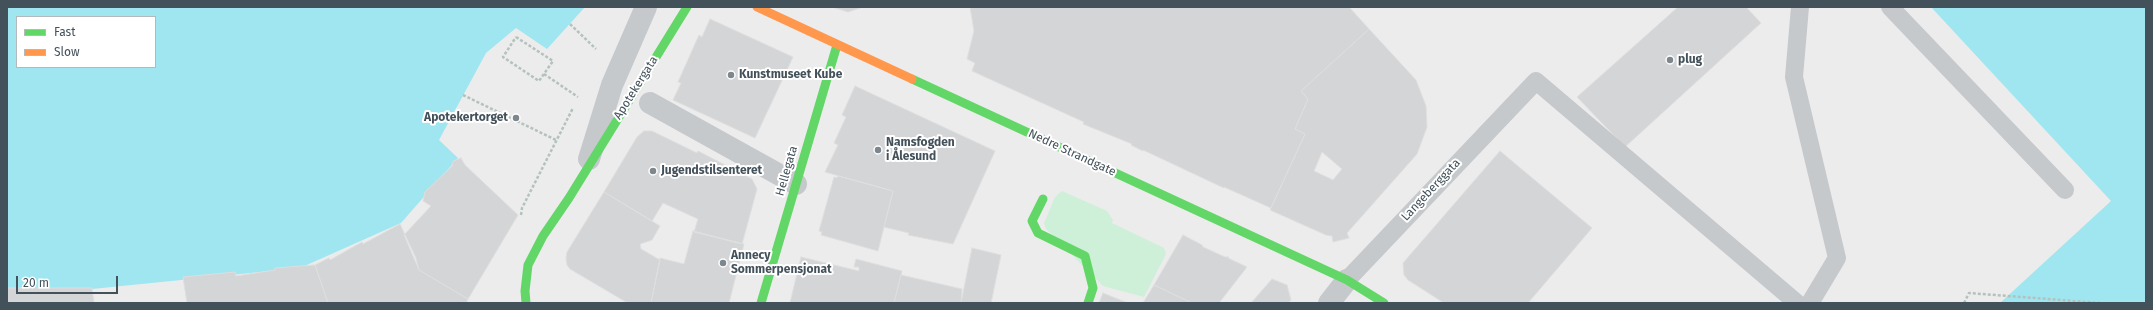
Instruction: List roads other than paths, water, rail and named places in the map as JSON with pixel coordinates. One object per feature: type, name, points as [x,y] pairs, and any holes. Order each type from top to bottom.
[{"type":"main road","name":"Apotekergata","points":[[526,303],[525,291],[528,265],[543,236],[687,7]]},
{"type":"main road","name":"Nedre Strandgate","points":[[757,7],[1347,280],[1384,303]]},
{"type":"main road","name":"Hellegata","points":[[761,303],[837,45]]},
{"type":"main road","points":[[1043,200],[1032,221],[1038,233],[1084,256],[1093,288],[1088,303]]},
{"type":"street","name":"Apotekergata","points":[[586,169],[612,86],[646,7]]},
{"type":"street","points":[[650,103],[796,184]]},
{"type":"street","name":"Langeberggata","points":[[1328,303],[1347,280]]},
{"type":"lane","points":[[1800,7],[1794,77],[1837,258],[1810,303]]},
{"type":"lane","points":[[1890,7],[2065,190]]},
{"type":"lane","name":"Langeberggata","points":[[1347,280],[1536,81],[1797,303]]},
{"type":"water","points":[[7,7],[585,7],[547,49],[516,28],[486,53],[439,140],[458,158],[401,223],[300,268],[92,289],[7,288]]},
{"type":"water","points":[[1931,7],[2146,7],[2146,303],[2000,303],[2111,201]]},
{"type":"place","name":"plug","points":[[1670,60]]},
{"type":"place","name":"Kunstmuseet Kube","points":[[731,75]]},
{"type":"place","name":"Apotekertorget","points":[[516,118]]},
{"type":"place","name":"Namsfogden i Ålesund","points":[[878,150]]},
{"type":"place","name":"Jugendstilsenteret","points":[[653,171]]},
{"type":"place","name":"Annecy Sommerpensjonat","points":[[723,263]]}]
